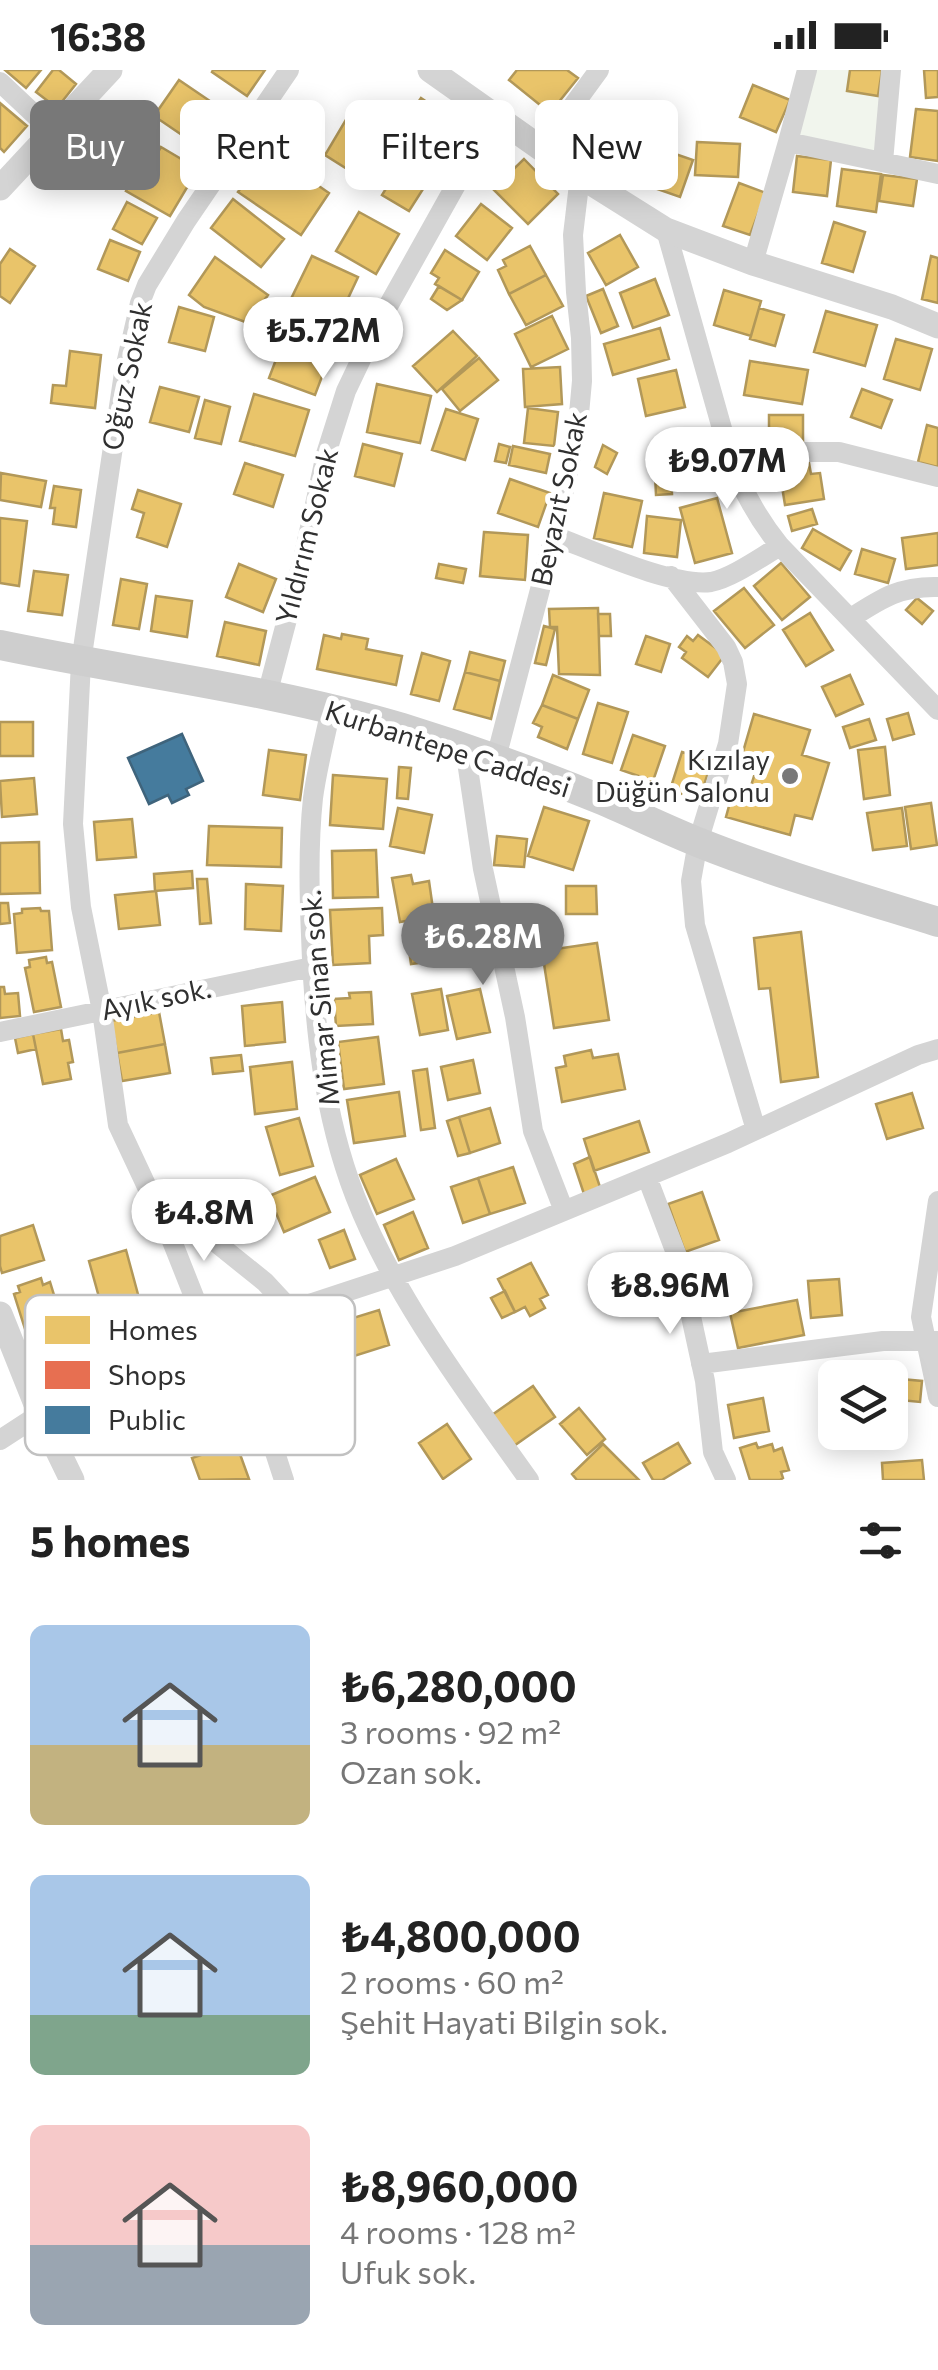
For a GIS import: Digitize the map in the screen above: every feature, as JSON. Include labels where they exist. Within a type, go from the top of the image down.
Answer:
[{"type":"main road","name":"Kurbantepe Caddesi","points":[[0,645],[331,709],[465,748],[770,869],[938,922]]},
{"type":"street","points":[[81,100],[110,70]]},
{"type":"street","name":"Oğuz Sokak","points":[[193,1295],[118,1125],[102,1011],[80,907],[73,824],[81,662],[116,423],[134,320],[146,285],[288,70]]},
{"type":"street","points":[[430,70],[473,100]]},
{"type":"street","points":[[577,100],[599,70]]},
{"type":"street","points":[[753,263],[807,70]]},
{"type":"street","points":[[883,162],[891,70]]},
{"type":"street","points":[[0,82],[30,110]]},
{"type":"street","points":[[788,142],[938,174]]},
{"type":"street","points":[[0,188],[30,155]]},
{"type":"street","name":"Yıldırım Sokak","points":[[267,695],[326,454],[346,390],[452,190]]},
{"type":"street","name":"Beyazıt Sokak","points":[[496,758],[554,536],[578,425],[581,338],[573,235],[578,190]]},
{"type":"street","points":[[602,190],[666,230],[938,326]]},
{"type":"street","points":[[666,230],[742,488],[780,546],[938,710]]},
{"type":"street","points":[[730,457],[792,450],[839,452],[938,478]]},
{"type":"street","points":[[554,536],[631,566],[709,582],[780,546]]},
{"type":"street","points":[[671,576],[726,646],[737,684],[728,744],[698,842],[691,881],[695,925],[756,1130]]},
{"type":"street","points":[[850,618],[900,590],[938,587]]},
{"type":"street","name":"Mimar Sinan sok.","points":[[331,709],[314,797],[309,882],[320,1051],[335,1138],[356,1199],[393,1276],[461,1384],[529,1480]]},
{"type":"street","points":[[465,748],[482,869],[515,1018],[533,1131],[564,1210]]},
{"type":"street","name":"Ayık sok.","points":[[0,1032],[312,967]]},
{"type":"street","points":[[336,1295],[454,1256],[938,1049]]},
{"type":"street","points":[[646,1176],[679,1261],[701,1364],[712,1452],[726,1480]]},
{"type":"street","points":[[146,1186],[277,1295]]},
{"type":"street","points":[[938,1201],[921,1317],[932,1341],[938,1397]]},
{"type":"street","points":[[0,1314],[25,1376]]},
{"type":"street","points":[[701,1364],[883,1342],[932,1341]]},
{"type":"street","points":[[0,1440],[25,1424]]},
{"type":"street","points":[[60,1455],[72,1480]]},
{"type":"street","points":[[276,1455],[284,1480]]},
{"type":"shaded area","points":[[810,70],[883,70],[876,155],[788,137]]},
{"type":"building: Homes","points":[[5,70],[41,70],[26,88]]},
{"type":"building: Homes","points":[[53,70],[59,70],[76,84],[63,100],[46,100],[36,92]]},
{"type":"building: Homes","points":[[213,70],[265,70],[247,96]]},
{"type":"building: Homes","points":[[517,70],[567,70],[578,78],[560,100],[535,101],[509,80]]},
{"type":"building: Homes","points":[[850,70],[882,70],[878,96],[847,91]]},
{"type":"building: Homes","points":[[924,70],[938,70],[938,97],[926,98]]},
{"type":"building: Homes","points":[[179,80],[208,100],[180,100],[180,134],[160,120],[160,107]]},
{"type":"building: Homes","points":[[753,85],[790,100],[776,132],[740,117]]},
{"type":"building: Homes","points":[[0,103],[27,126],[4,152],[0,148]]},
{"type":"building: Homes","points":[[916,109],[938,111],[938,161],[910,157]]},
{"type":"building: Homes","points":[[345,121],[345,168],[325,155]]},
{"type":"building: Homes","points":[[697,142],[740,144],[738,177],[695,175]]},
{"type":"building: Homes","points":[[160,149],[180,158],[180,190],[185,190],[170,216],[126,191],[160,190]]},
{"type":"building: Homes","points":[[678,155],[693,160],[680,197],[660,190],[678,190]]},
{"type":"building: Homes","points":[[797,156],[831,160],[827,196],[793,192]]},
{"type":"building: Homes","points":[[524,159],[535,170],[535,190],[554,190],[558,194],[528,224],[494,190],[515,190],[515,168]]},
{"type":"building: Homes","points":[[842,169],[881,174],[876,212],[837,206]]},
{"type":"building: Homes","points":[[883,175],[917,179],[913,206],[879,201]]},
{"type":"building: Homes","points":[[739,183],[766,193],[750,235],[723,226]]},
{"type":"building: Homes","points":[[325,190],[329,193],[301,235],[238,192]]},
{"type":"building: Homes","points":[[385,190],[422,190],[409,211],[382,195]]},
{"type":"building: Homes","points":[[233,199],[284,239],[261,267],[211,228]]},
{"type":"building: Homes","points":[[127,202],[157,218],[142,244],[113,229]]},
{"type":"building: Homes","points":[[481,204],[512,228],[487,260],[456,236]]},
{"type":"building: Homes","points":[[359,212],[399,234],[376,274],[336,251]]},
{"type":"building: Homes","points":[[834,222],[865,232],[853,272],[822,263]]},
{"type":"building: Homes","points":[[620,235],[638,267],[606,285],[588,253]]},
{"type":"building: Homes","points":[[110,240],[140,252],[128,281],[98,269]]},
{"type":"building: Homes","points":[[530,246],[546,275],[509,294],[498,270],[506,266],[503,260]]},
{"type":"building: Homes","points":[[10,249],[35,266],[10,303],[0,296],[0,264]]},
{"type":"building: Homes","points":[[445,250],[479,272],[462,300],[435,284],[439,278],[431,273]]},
{"type":"building: Homes","points":[[312,256],[358,277],[336,324],[289,303]]},
{"type":"building: Homes","points":[[931,256],[938,258],[938,303],[922,299]]},
{"type":"building: Homes","points":[[215,257],[268,295],[248,323],[204,307],[189,295]]},
{"type":"building: Homes","points":[[546,275],[563,306],[526,325],[509,294]]},
{"type":"building: Homes","points":[[655,279],[669,315],[633,328],[620,293]]},
{"type":"building: Homes","points":[[439,286],[462,300],[447,310],[431,299]]},
{"type":"building: Homes","points":[[603,289],[618,326],[601,333],[586,296]]},
{"type":"building: Homes","points":[[724,290],[761,301],[751,336],[714,325]]},
{"type":"building: Homes","points":[[179,307],[214,317],[205,351],[169,342]]},
{"type":"building: Homes","points":[[759,308],[784,315],[775,346],[750,339]]},
{"type":"building: Homes","points":[[826,311],[877,325],[865,366],[814,352]]},
{"type":"building: Homes","points":[[298,315],[312,321],[308,329],[324,336],[317,351],[288,337]]},
{"type":"building: Homes","points":[[552,316],[568,349],[531,367],[515,334]]},
{"type":"building: Homes","points":[[660,328],[669,359],[613,375],[604,344]]},
{"type":"building: Homes","points":[[453,331],[477,356],[437,392],[413,366]]},
{"type":"building: Homes","points":[[896,339],[932,349],[920,390],[884,379]]},
{"type":"building: Homes","points":[[280,349],[326,366],[315,395],[269,378]]},
{"type":"building: Homes","points":[[70,351],[101,355],[95,408],[51,403],[53,385],[66,386]]},
{"type":"building: Homes","points":[[479,358],[498,380],[460,411],[442,389]]},
{"type":"building: Homes","points":[[750,361],[808,370],[802,404],[744,395]]},
{"type":"building: Homes","points":[[560,367],[562,404],[525,407],[523,369]]},
{"type":"building: Homes","points":[[676,370],[685,407],[646,416],[638,379]]},
{"type":"building: Homes","points":[[377,384],[431,396],[420,443],[367,432]]},
{"type":"building: Homes","points":[[160,387],[199,397],[189,432],[150,422]]},
{"type":"building: Homes","points":[[862,389],[892,400],[881,428],[851,417]]},
{"type":"building: Homes","points":[[254,394],[309,410],[295,456],[240,441]]},
{"type":"building: Homes","points":[[205,400],[230,407],[221,444],[195,438]]},
{"type":"building: Homes","points":[[528,408],[558,412],[554,446],[524,443]]},
{"type":"building: Homes","points":[[446,409],[478,419],[465,460],[432,450]]},
{"type":"building: Homes","points":[[769,415],[803,415],[803,447],[769,447]]},
{"type":"building: Homes","points":[[927,425],[938,428],[938,467],[918,462]]},
{"type":"building: Homes","points":[[363,444],[402,454],[394,486],[355,476]]},
{"type":"building: Homes","points":[[499,444],[510,447],[506,463],[495,461]]},
{"type":"building: Homes","points":[[603,445],[617,453],[607,474],[595,467]]},
{"type":"building: Homes","points":[[513,446],[550,454],[546,473],[509,465]]},
{"type":"building: Homes","points":[[245,463],[283,475],[273,507],[234,494]]},
{"type":"building: Homes","points":[[809,463],[811,474],[820,473],[824,499],[785,505],[779,468]]},
{"type":"building: Homes","points":[[1,473],[46,481],[41,507],[0,500]]},
{"type":"building: Homes","points":[[671,474],[672,494],[656,495],[655,475]]},
{"type":"building: Homes","points":[[510,479],[550,493],[538,527],[498,513]]},
{"type":"building: Homes","points":[[54,486],[81,490],[76,527],[53,524],[55,508],[50,508]]},
{"type":"building: Homes","points":[[138,490],[181,504],[167,547],[137,537],[144,513],[132,509]]},
{"type":"building: Homes","points":[[604,493],[642,501],[632,547],[594,538]]},
{"type":"building: Homes","points":[[717,498],[732,553],[695,563],[680,508]]},
{"type":"building: Homes","points":[[812,509],[817,524],[792,531],[788,516]]},
{"type":"building: Homes","points":[[647,516],[681,520],[677,557],[644,553]]},
{"type":"building: Homes","points":[[0,518],[27,521],[19,586],[0,583]]},
{"type":"building: Homes","points":[[813,529],[851,551],[840,570],[802,548]]},
{"type":"building: Homes","points":[[484,532],[528,535],[525,580],[480,576]]},
{"type":"building: Homes","points":[[938,533],[938,565],[906,569],[902,538]]},
{"type":"building: Homes","points":[[862,549],[895,559],[888,583],[855,574]]},
{"type":"building: Homes","points":[[781,563],[810,597],[782,620],[754,586]]},
{"type":"building: Homes","points":[[239,564],[276,579],[263,612],[226,597]]},
{"type":"building: Homes","points":[[439,564],[466,569],[463,583],[436,578]]},
{"type":"building: Homes","points":[[34,571],[68,575],[62,615],[28,611]]},
{"type":"building: Homes","points":[[121,579],[147,584],[139,629],[113,625]]},
{"type":"building: Homes","points":[[744,588],[774,625],[745,648],[714,611]]},
{"type":"building: Homes","points":[[156,596],[192,601],[187,637],[151,631]]},
{"type":"building: Homes","points":[[917,598],[933,611],[922,624],[906,610]]},
{"type":"building: Homes","points":[[598,608],[600,675],[559,674],[557,627],[550,627],[549,609]]},
{"type":"building: Homes","points":[[810,613],[833,650],[806,666],[783,630]]},
{"type":"building: Homes","points":[[598,614],[610,614],[611,636],[599,636]]},
{"type":"building: Homes","points":[[225,622],[266,631],[259,665],[217,656]]},
{"type":"building: Homes","points":[[544,626],[555,629],[546,665],[535,663]]},
{"type":"building: Homes","points":[[342,634],[368,639],[366,649],[402,656],[396,685],[317,669],[324,635],[341,639]]},
{"type":"building: Homes","points":[[698,635],[725,655],[708,677],[682,658],[686,652],[679,647],[687,636],[693,641]]},
{"type":"building: Homes","points":[[646,636],[670,644],[661,672],[636,664]]},
{"type":"building: Homes","points":[[470,652],[505,661],[500,681],[465,672]]},
{"type":"building: Homes","points":[[422,653],[450,661],[439,701],[411,694]]},
{"type":"building: Homes","points":[[465,672],[500,681],[491,719],[454,709]]},
{"type":"building: Homes","points":[[553,675],[589,690],[578,719],[542,705]]},
{"type":"building: Homes","points":[[850,675],[863,704],[836,716],[822,687]]},
{"type":"building: Homes","points":[[598,703],[628,712],[612,763],[583,754]]},
{"type":"building: Homes","points":[[542,705],[578,719],[567,749],[538,737],[542,727],[533,723]]},
{"type":"building: Homes","points":[[908,713],[914,734],[893,740],[887,719]]},
{"type":"building: Homes","name":"Kızılay Düğün Salonu","points":[[754,714],[810,730],[802,755],[829,763],[812,819],[795,815],[790,835],[726,817],[734,788],[749,792],[760,757],[743,752]]},
{"type":"building: Homes","points":[[869,719],[876,740],[850,748],[843,727]]},
{"type":"building: Homes","points":[[0,722],[33,722],[33,756],[0,756]]},
{"type":"building: Homes","points":[[633,735],[665,746],[653,781],[621,770]]},
{"type":"building: Homes","points":[[885,747],[890,795],[864,799],[858,750]]},
{"type":"building: Homes","points":[[269,750],[306,755],[300,800],[263,795]]},
{"type":"building: Homes","points":[[682,752],[712,761],[699,800],[670,790]]},
{"type":"building: Homes","points":[[399,767],[411,768],[408,799],[397,798]]},
{"type":"building: Homes","points":[[333,775],[387,779],[383,829],[330,825]]},
{"type":"building: Homes","points":[[34,778],[37,814],[2,817],[0,781]]},
{"type":"building: Homes","points":[[931,803],[937,845],[911,849],[905,807]]},
{"type":"building: Homes","points":[[544,807],[589,821],[573,870],[528,856]]},
{"type":"building: Homes","points":[[398,808],[432,815],[424,853],[390,846]]},
{"type":"building: Homes","points":[[902,808],[907,846],[873,850],[867,813]]},
{"type":"building: Homes","points":[[132,819],[136,857],[97,860],[94,822]]},
{"type":"building: Homes","points":[[209,826],[282,828],[281,867],[207,865]]},
{"type":"building: Homes","points":[[497,836],[527,839],[524,867],[494,865]]},
{"type":"building: Homes","points":[[39,842],[40,893],[0,894],[0,843]]},
{"type":"building: Homes","points":[[376,850],[378,897],[333,898],[332,851]]},
{"type":"building: Homes","points":[[192,871],[193,888],[155,891],[154,874]]},
{"type":"building: Homes","points":[[411,875],[413,884],[429,881],[434,916],[400,922],[392,878]]},
{"type":"building: Homes","points":[[197,879],[207,879],[211,923],[200,924]]},
{"type":"building: Homes","points":[[246,884],[283,886],[281,931],[245,929]]},
{"type":"building: Homes","points":[[566,886],[596,886],[597,914],[566,914]]},
{"type":"building: Homes","points":[[156,891],[160,925],[119,929],[115,895]]},
{"type":"building: Homes","points":[[0,903],[8,903],[10,923],[0,924]]},
{"type":"building: Homes","points":[[382,908],[383,935],[369,936],[370,963],[333,965],[330,910]]},
{"type":"building: Homes","points":[[22,909],[49,911],[52,950],[17,953],[14,914],[22,913]]},
{"type":"building: Homes","points":[[436,931],[441,960],[411,964],[407,936]]},
{"type":"building: Homes","points":[[801,932],[818,1077],[781,1082],[770,988],[759,989],[754,938]]},
{"type":"building: Homes","points":[[597,943],[609,1020],[554,1028],[542,951]]},
{"type":"building: Homes","points":[[46,957],[47,963],[52,962],[61,1007],[34,1012],[25,968],[30,967],[29,960]]},
{"type":"building: Homes","points":[[0,987],[4,987],[5,994],[18,993],[20,1016],[0,1018]]},
{"type":"building: Homes","points":[[441,989],[448,1030],[420,1035],[412,994]]},
{"type":"building: Homes","points":[[480,989],[490,1032],[457,1039],[447,996]]},
{"type":"building: Homes","points":[[371,992],[373,1024],[336,1026],[334,999],[350,998],[349,993]]},
{"type":"building: Homes","points":[[282,1002],[285,1042],[245,1046],[242,1006]]},
{"type":"building: Homes","points":[[159,1012],[165,1044],[117,1053],[111,1021]]},
{"type":"building: Homes","points":[[61,1029],[63,1041],[69,1040],[71,1079],[43,1084],[33,1034]]},
{"type":"building: Homes","points":[[33,1034],[36,1049],[18,1053],[15,1038]]},
{"type":"building: Homes","points":[[378,1037],[384,1084],[344,1089],[338,1042]]},
{"type":"building: Homes","points":[[165,1044],[170,1073],[122,1081],[117,1053]]},
{"type":"building: Homes","points":[[591,1050],[593,1058],[618,1054],[625,1089],[562,1102],[556,1068],[566,1066],[564,1056]]},
{"type":"building: Homes","points":[[241,1055],[243,1071],[213,1074],[211,1058]]},
{"type":"building: Homes","points":[[473,1060],[480,1093],[448,1100],[441,1067]]},
{"type":"building: Homes","points":[[292,1062],[297,1109],[255,1114],[250,1067]]},
{"type":"building: Homes","points":[[427,1069],[435,1128],[421,1130],[413,1071]]},
{"type":"building: Homes","points":[[399,1092],[405,1136],[354,1143],[347,1100]]},
{"type":"building: Homes","points":[[912,1093],[923,1128],[887,1139],[876,1104]]},
{"type":"building: Homes","points":[[490,1108],[500,1143],[470,1153],[459,1117]]},
{"type":"building: Homes","points":[[459,1117],[470,1153],[458,1156],[447,1121]]},
{"type":"building: Homes","points":[[299,1118],[313,1166],[280,1175],[266,1127]]},
{"type":"building: Homes","points":[[639,1121],[649,1152],[594,1171],[584,1139]]},
{"type":"building: Homes","points":[[590,1157],[600,1187],[584,1194],[574,1164]]},
{"type":"building: Homes","points":[[396,1159],[414,1199],[377,1214],[360,1175]]},
{"type":"building: Homes","points":[[513,1167],[525,1203],[490,1214],[478,1178]]},
{"type":"building: Homes","points":[[315,1177],[330,1212],[284,1232],[269,1196]]},
{"type":"building: Homes","points":[[478,1178],[490,1214],[463,1223],[451,1187]]},
{"type":"building: Homes","points":[[702,1192],[719,1240],[685,1252],[668,1204]]},
{"type":"building: Homes","points":[[242,1195],[263,1223],[236,1242],[216,1214]]},
{"type":"building: Homes","points":[[413,1212],[428,1248],[399,1260],[384,1225]]},
{"type":"building: Homes","points":[[33,1225],[44,1260],[2,1273],[0,1236]]},
{"type":"building: Homes","points":[[344,1230],[355,1259],[330,1268],[319,1240]]},
{"type":"building: Homes","points":[[126,1250],[138,1295],[98,1295],[89,1261]]},
{"type":"building: Homes","points":[[531,1263],[548,1295],[540,1299],[545,1308],[530,1316],[525,1307],[515,1312],[498,1279]]},
{"type":"building: Homes","points":[[41,1278],[43,1285],[50,1282],[54,1295],[25,1295],[25,1329],[14,1294],[20,1292],[18,1286]]},
{"type":"building: Homes","points":[[839,1279],[842,1315],[811,1318],[808,1281]]},
{"type":"building: Homes","points":[[505,1291],[515,1312],[502,1318],[491,1298]]},
{"type":"building: Homes","points":[[797,1300],[804,1335],[738,1348],[730,1313]]},
{"type":"building: Homes","points":[[379,1310],[389,1345],[355,1356],[355,1317]]},
{"type":"building: Homes","points":[[908,1380],[922,1381],[920,1402],[908,1401]]},
{"type":"building: Homes","points":[[533,1386],[555,1417],[511,1448],[489,1417]]},
{"type":"building: Homes","points":[[763,1398],[769,1431],[734,1438],[728,1405]]},
{"type":"building: Homes","points":[[579,1408],[605,1439],[587,1455],[560,1424]]},
{"type":"building: Homes","points":[[447,1424],[471,1459],[443,1479],[419,1443]]},
{"type":"building: Homes","points":[[678,1443],[690,1463],[662,1480],[653,1480],[643,1463]]},
{"type":"building: Homes","points":[[756,1443],[758,1448],[772,1444],[774,1451],[782,1448],[789,1470],[781,1472],[783,1478],[750,1480],[740,1448]]},
{"type":"building: Homes","points":[[603,1444],[639,1480],[577,1480],[572,1474]]},
{"type":"building: Homes","points":[[240,1455],[249,1479],[200,1480],[192,1458]]},
{"type":"building: Homes","points":[[922,1460],[924,1480],[883,1480],[882,1463]]},
{"type":"building: Public","points":[[182,734],[203,781],[186,789],[189,795],[172,803],[168,795],[149,804],[128,758]]},
{"type":"place","name":"Kızılay Düğün Salonu","points":[[790,776]]}]
